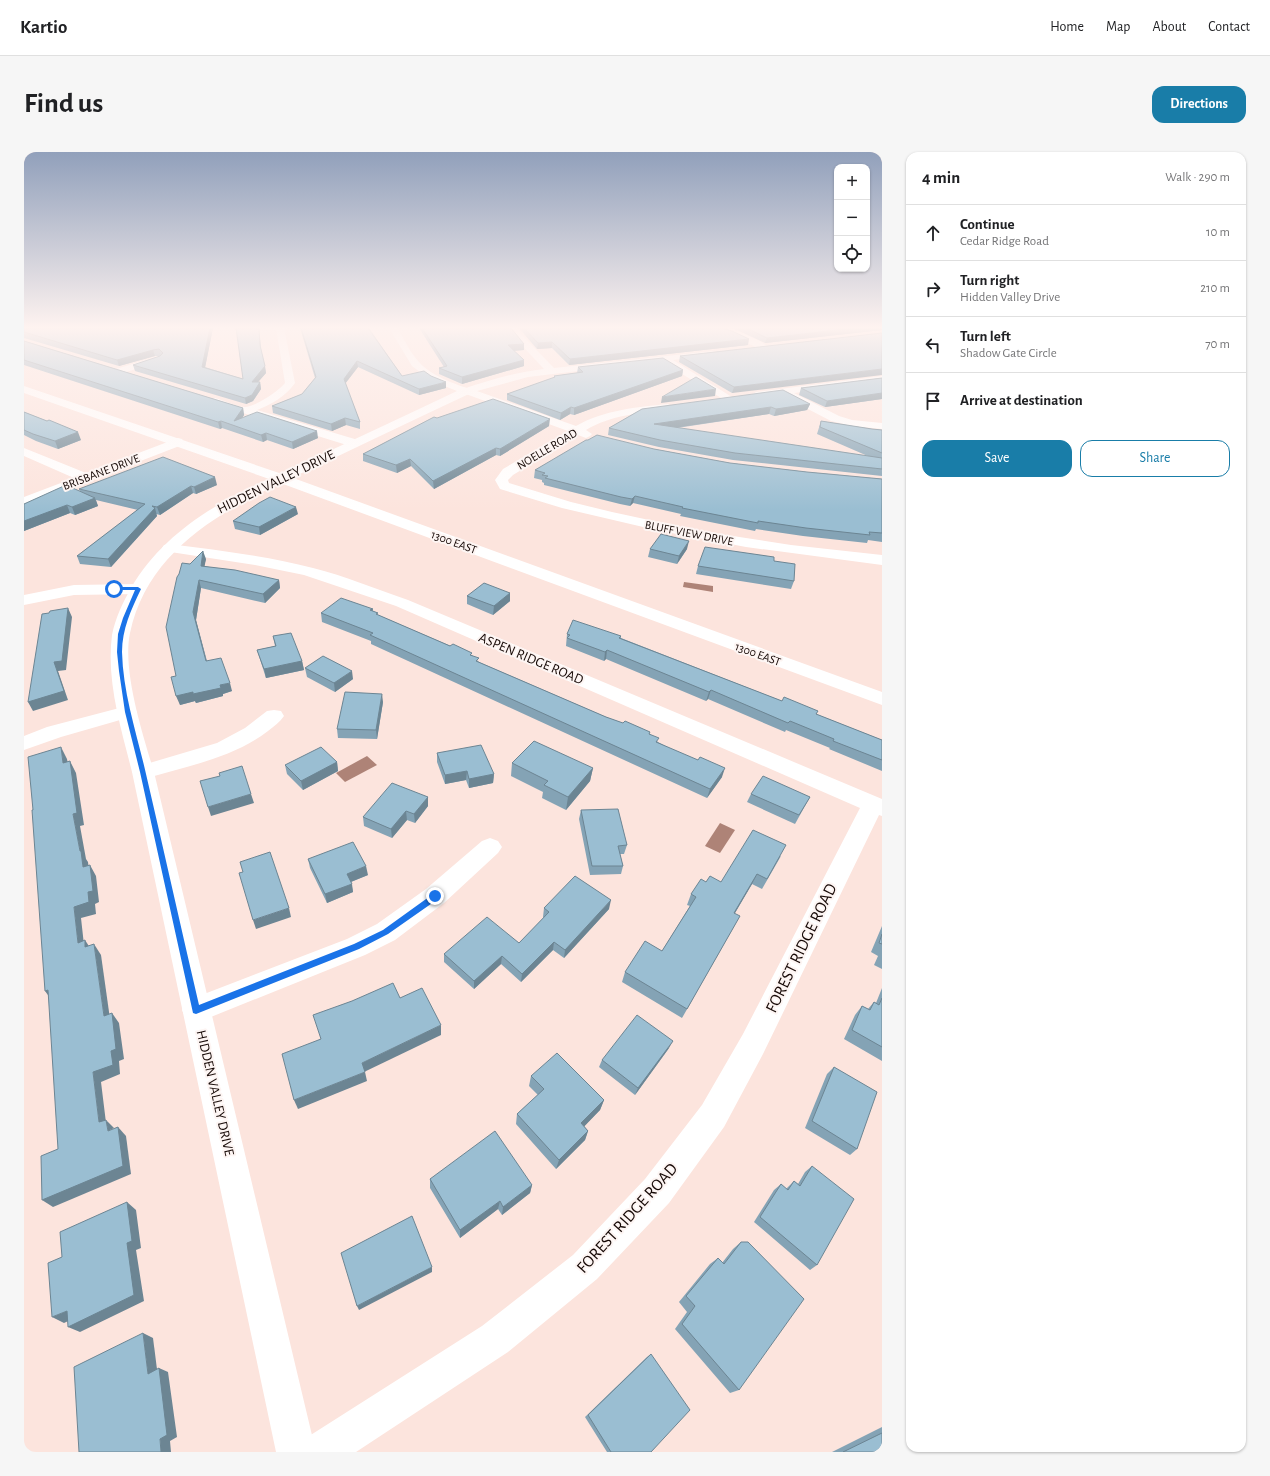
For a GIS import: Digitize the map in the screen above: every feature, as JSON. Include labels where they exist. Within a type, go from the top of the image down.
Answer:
[{"type":"street","points":[[247,410],[272,399],[285,389]]},
{"type":"street","points":[[461,389],[596,437]]},
{"type":"street","name":"HIDDEN VALLEY DRIVE","points":[[296,1452],[143,772],[127,712],[121,671],[121,634],[125,618],[138,589],[147,574],[169,548],[208,516],[236,499],[354,443],[474,389]]},
{"type":"street","points":[[721,389],[738,398]]},
{"type":"street","points":[[715,401],[808,389]]},
{"type":"street","name":"1300 EAST","points":[[24,390],[280,478],[882,699]]},
{"type":"street","points":[[783,392],[835,419],[852,423],[882,426]]},
{"type":"street","points":[[202,397],[354,443]]},
{"type":"street","name":"NOELLE ROAD","points":[[501,482],[508,472],[600,418],[614,414],[678,405]]},
{"type":"street","name":"BRISBANE DRIVE","points":[[24,502],[178,442]]},
{"type":"street","points":[[24,452],[86,478]]},
{"type":"street","name":"BLUFF VIEW DRIVE","points":[[501,482],[512,489],[659,528],[768,547],[882,560]]},
{"type":"street","name":"ASPEN RIDGE ROAD","points":[[169,548],[257,560],[308,572],[355,586],[402,604],[877,806]]},
{"type":"street","points":[[24,600],[74,590],[138,589]]},
{"type":"street","points":[[24,743],[54,732],[127,712]]},
{"type":"street","points":[[143,772],[224,748],[252,733],[274,716]]},
{"type":"street","name":"FOREST RIDGE ROAD","points":[[320,1452],[495,1339],[585,1267],[657,1191],[713,1116],[753,1044],[877,806]]},
{"type":"street","points":[[196,1010],[356,947],[386,932],[435,896],[490,847]]},
{"type":"shaded area","points":[[684,582],[713,586],[713,592],[683,587]]},
{"type":"shaded area","points":[[367,756],[377,765],[345,782],[336,773]]},
{"type":"shaded area","points":[[720,823],[735,830],[720,853],[705,846]]},
{"type":"building","points":[[114,389],[180,389],[243,408],[234,421],[257,412],[317,431],[292,442],[266,433],[261,435],[221,421],[218,422]]},
{"type":"building","points":[[213,389],[256,389],[252,395],[245,398]]},
{"type":"building","points":[[306,389],[348,389],[360,422],[345,418],[331,424],[272,406],[302,394]]},
{"type":"building","points":[[522,389],[629,389],[574,408],[571,407],[561,413],[507,394]]},
{"type":"building","points":[[676,389],[716,389],[662,397]]},
{"type":"building","points":[[802,389],[882,389],[882,393],[827,401]]},
{"type":"building","points":[[783,390],[810,404],[776,409],[771,407],[654,424],[882,458],[882,469],[735,453],[660,440],[609,428],[642,409]]},
{"type":"building","points":[[493,399],[550,419],[500,449],[496,448],[433,481],[410,459],[396,465],[363,454],[434,417],[437,418]]},
{"type":"building","points":[[24,412],[78,432],[55,441],[33,434],[24,430]]},
{"type":"building","points":[[821,421],[882,430],[882,453],[820,427]]},
{"type":"building","points":[[597,435],[654,449],[730,463],[882,479],[882,533],[869,532],[870,535],[758,521],[758,523],[682,508],[683,507],[635,496],[632,499],[621,497],[545,478],[548,476],[542,475],[545,473],[535,470]]},
{"type":"building","points":[[163,457],[215,477],[194,487],[191,486],[157,507],[152,506],[155,508],[108,559],[77,556],[145,504],[79,489]]},
{"type":"building","points":[[66,485],[95,498],[72,507],[67,505],[24,521],[24,504]]},
{"type":"building","points":[[270,497],[296,507],[259,527],[233,521],[259,503]]},
{"type":"building","points":[[661,534],[689,541],[679,556],[650,549]]},
{"type":"building","points":[[705,547],[774,557],[774,561],[795,564],[794,581],[698,566]]},
{"type":"building","points":[[203,551],[201,566],[235,570],[279,580],[263,594],[199,580],[193,612],[206,661],[221,658],[230,683],[220,685],[221,688],[176,696],[171,677],[176,676],[166,627],[177,577],[182,563],[190,564]]},
{"type":"building","points":[[484,583],[510,593],[494,606],[467,596]]},
{"type":"building","points":[[341,598],[373,609],[370,610],[378,613],[376,614],[450,646],[453,644],[472,653],[470,655],[479,658],[476,661],[606,717],[623,723],[625,721],[650,732],[649,734],[659,738],[656,742],[698,760],[700,757],[725,768],[710,789],[370,635],[373,633],[321,613]]},
{"type":"building","points":[[68,608],[62,661],[54,662],[64,691],[28,702],[42,614]]},
{"type":"building","points":[[573,620],[621,636],[619,638],[782,701],[784,697],[818,711],[816,714],[882,740],[882,760],[833,741],[834,739],[790,721],[788,723],[711,690],[709,692],[607,650],[605,652],[567,638],[570,635],[567,634]]},
{"type":"building","points":[[291,633],[302,661],[264,669],[257,650],[276,646],[273,636]]},
{"type":"building","points":[[323,656],[352,671],[334,683],[305,668]]},
{"type":"building","points":[[345,692],[382,694],[376,730],[337,729]]},
{"type":"building","points":[[534,741],[593,768],[568,797],[544,785],[548,781],[512,763]]},
{"type":"building","points":[[481,745],[494,774],[469,779],[467,771],[445,775],[437,753]]},
{"type":"building","points":[[61,747],[63,763],[70,761],[77,813],[73,814],[83,867],[90,865],[93,891],[88,892],[89,902],[74,907],[78,943],[85,940],[85,947],[94,944],[104,1016],[112,1013],[116,1049],[111,1051],[113,1065],[93,1072],[99,1122],[106,1120],[108,1131],[118,1127],[123,1166],[42,1200],[41,1156],[58,1149],[48,990],[45,991],[28,757]]},
{"type":"building","points":[[321,747],[337,762],[301,781],[285,765]]},
{"type":"building","points":[[242,766],[251,794],[208,807],[200,781],[220,776],[219,773]]},
{"type":"building","points":[[763,776],[810,797],[799,815],[751,794]]},
{"type":"building","points":[[392,783],[428,797],[414,814],[406,811],[391,829],[363,817]]},
{"type":"building","points":[[618,809],[627,845],[618,846],[623,866],[592,866],[581,810]]},
{"type":"building","points":[[753,830],[786,845],[767,879],[757,874],[734,913],[740,916],[687,1009],[625,972],[645,941],[662,951],[696,897],[691,894],[701,879],[706,882],[710,876],[721,882]]},
{"type":"building","points":[[353,842],[366,866],[347,874],[352,884],[325,894],[308,859]]},
{"type":"building","points":[[270,852],[289,908],[253,920],[239,873],[243,872],[240,862]]},
{"type":"building","points":[[575,876],[611,900],[565,950],[554,942],[522,974],[502,956],[474,981],[444,954],[487,917],[519,943],[549,912],[544,908]]},
{"type":"building","points":[[882,934],[882,944],[879,943]]},
{"type":"building","points":[[393,983],[400,998],[422,988],[441,1025],[362,1063],[365,1072],[294,1100],[282,1054],[321,1039],[313,1015],[352,1001]]},
{"type":"building","points":[[882,998],[882,1047],[852,1030],[862,1006],[870,1010],[874,1002],[879,1005]]},
{"type":"building","points":[[637,1015],[673,1041],[638,1088],[602,1060]]},
{"type":"building","points":[[557,1053],[604,1100],[581,1123],[588,1131],[559,1160],[517,1114],[544,1089],[531,1076]]},
{"type":"building","points":[[834,1067],[877,1092],[857,1149],[812,1121]]},
{"type":"building","points":[[495,1131],[532,1185],[503,1207],[500,1201],[460,1230],[430,1179]]},
{"type":"building","points":[[812,1166],[854,1199],[817,1265],[760,1217],[781,1184],[788,1190],[794,1181],[800,1186]]},
{"type":"building","points":[[127,1202],[132,1241],[127,1243],[134,1295],[68,1327],[67,1311],[52,1317],[48,1263],[62,1257],[60,1232]]},
{"type":"building","points":[[412,1216],[432,1267],[357,1306],[341,1253]]},
{"type":"building","points":[[741,1242],[748,1242],[804,1299],[739,1390],[682,1324],[695,1306],[686,1296],[718,1258],[724,1264]]},
{"type":"building","points":[[143,1333],[148,1374],[159,1368],[167,1435],[160,1439],[161,1452],[79,1452],[74,1367]]},
{"type":"building","points":[[651,1354],[690,1410],[651,1452],[611,1452],[588,1415]]},
{"type":"building","points":[[882,1433],[882,1452],[843,1452]]},
{"type":"route","points":[[114,589],[138,589],[131,602],[121,634],[121,671],[127,712],[143,772],[196,1010],[356,947],[386,932],[410,916],[435,896]]}]
